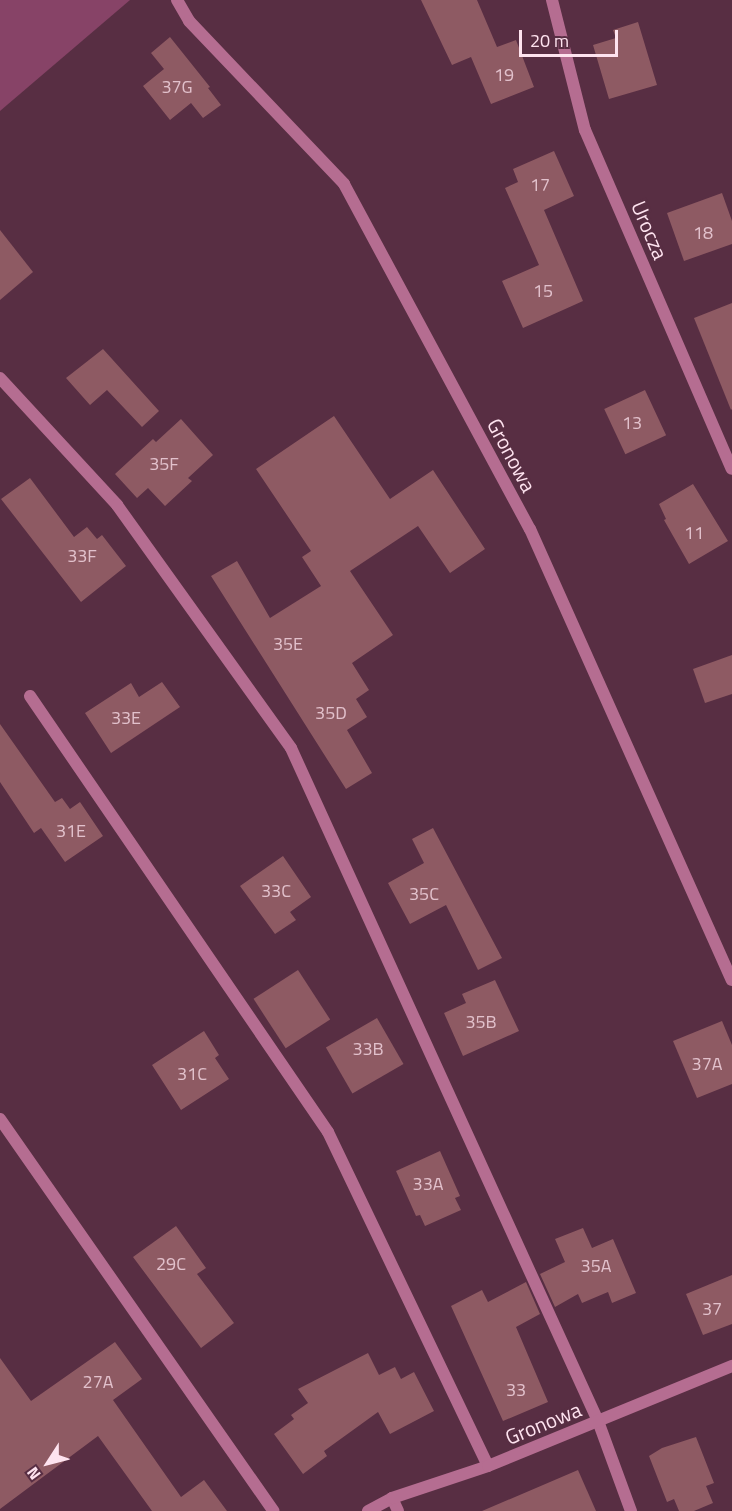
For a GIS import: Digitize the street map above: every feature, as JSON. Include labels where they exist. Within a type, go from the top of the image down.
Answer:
[{"type":"street","name":"Gronowa","points":[[177,0],[189,21],[344,184],[530,529],[732,980]]},
{"type":"street","name":"Urocza","points":[[552,0],[585,130],[732,469]]},
{"type":"street","points":[[0,378],[117,505],[291,748],[598,1421],[631,1511]]},
{"type":"street","points":[[30,696],[328,1132],[488,1466]]},
{"type":"street","points":[[0,1119],[273,1511]]},
{"type":"street","name":"Gronowa","points":[[368,1511],[392,1498],[488,1466],[732,1366]]},
{"type":"street","points":[[392,1498],[398,1511]]},
{"type":"shaded area","points":[[0,0],[130,0],[0,111]]},
{"type":"building","points":[[421,0],[477,0],[497,47],[516,40],[534,87],[491,104],[471,57],[452,65]]},
{"type":"building","points":[[638,22],[657,85],[609,99],[593,45],[616,38],[613,30]]},
{"type":"building","points":[[170,37],[210,87],[208,88],[221,105],[203,118],[191,103],[170,120],[143,86],[164,69],[151,53]]},
{"type":"building","points":[[554,151],[574,196],[544,210],[583,301],[523,328],[502,281],[539,265],[505,188],[518,182],[513,169]]},
{"type":"building","points":[[722,193],[732,221],[732,244],[684,261],[667,213]]},
{"type":"building","points":[[0,230],[33,272],[0,300]]},
{"type":"building","points":[[732,303],[732,409],[731,410],[694,318]]},
{"type":"building","points":[[103,349],[159,411],[142,427],[107,390],[90,405],[66,378]]},
{"type":"building","points":[[645,390],[666,435],[625,454],[604,409]]},
{"type":"building","points":[[334,416],[390,499],[433,470],[485,549],[450,573],[418,526],[350,571],[393,635],[352,663],[369,690],[356,699],[367,717],[347,730],[372,773],[346,789],[211,576],[237,561],[270,618],[321,586],[302,557],[311,551],[256,469]]},
{"type":"building","points":[[181,419],[213,455],[188,478],[192,481],[165,506],[148,488],[137,498],[115,474],[153,439],[156,442]]},
{"type":"building","points":[[30,478],[74,537],[87,527],[97,539],[102,535],[126,566],[81,602],[1,499]]},
{"type":"building","points":[[693,484],[728,541],[689,564],[664,520],[666,519],[659,504]]},
{"type":"building","points":[[732,655],[732,694],[705,703],[693,669]]},
{"type":"building","points":[[162,682],[180,707],[111,753],[85,713],[131,683],[139,697]]},
{"type":"building","points":[[0,724],[55,802],[62,798],[70,809],[80,802],[103,836],[65,862],[41,828],[34,833],[0,782]]},
{"type":"building","points":[[433,828],[502,958],[478,970],[446,905],[410,924],[388,883],[424,863],[412,839]]},
{"type":"building","points":[[283,856],[311,897],[290,912],[296,920],[275,934],[240,886]]},
{"type":"building","points":[[298,970],[330,1019],[286,1048],[254,999]]},
{"type":"building","points":[[495,980],[519,1031],[463,1056],[444,1013],[466,1003],[462,994]]},
{"type":"building","points":[[377,1018],[404,1064],[352,1093],[326,1048]]},
{"type":"building","points":[[722,1021],[732,1045],[732,1084],[697,1098],[673,1041]]},
{"type":"building","points":[[204,1031],[219,1055],[215,1058],[229,1079],[181,1110],[152,1065]]},
{"type":"building","points":[[440,1151],[460,1196],[455,1198],[461,1210],[425,1226],[420,1215],[416,1216],[396,1171]]},
{"type":"building","points":[[176,1226],[206,1268],[197,1274],[234,1323],[201,1348],[133,1257]]},
{"type":"building","points":[[583,1228],[592,1248],[613,1239],[636,1293],[612,1303],[608,1292],[582,1303],[578,1294],[555,1307],[540,1274],[565,1262],[555,1239]]},
{"type":"building","points":[[732,1275],[732,1324],[703,1335],[686,1294]]},
{"type":"building","points":[[526,1282],[540,1314],[516,1327],[548,1402],[503,1421],[451,1306],[482,1290],[488,1302]]},
{"type":"building","points":[[115,1342],[142,1379],[113,1400],[181,1497],[204,1480],[227,1511],[152,1511],[98,1436],[0,1509],[0,1358],[31,1401]]},
{"type":"building","points":[[368,1353],[379,1375],[395,1367],[401,1379],[414,1372],[434,1411],[390,1434],[378,1412],[324,1451],[327,1456],[303,1474],[274,1434],[294,1419],[291,1415],[308,1403],[298,1389]]},
{"type":"building","points":[[696,1437],[714,1483],[706,1486],[713,1503],[694,1511],[679,1511],[674,1499],[667,1502],[649,1456],[662,1448]]},
{"type":"building","points":[[578,1470],[596,1511],[482,1511]]}]
